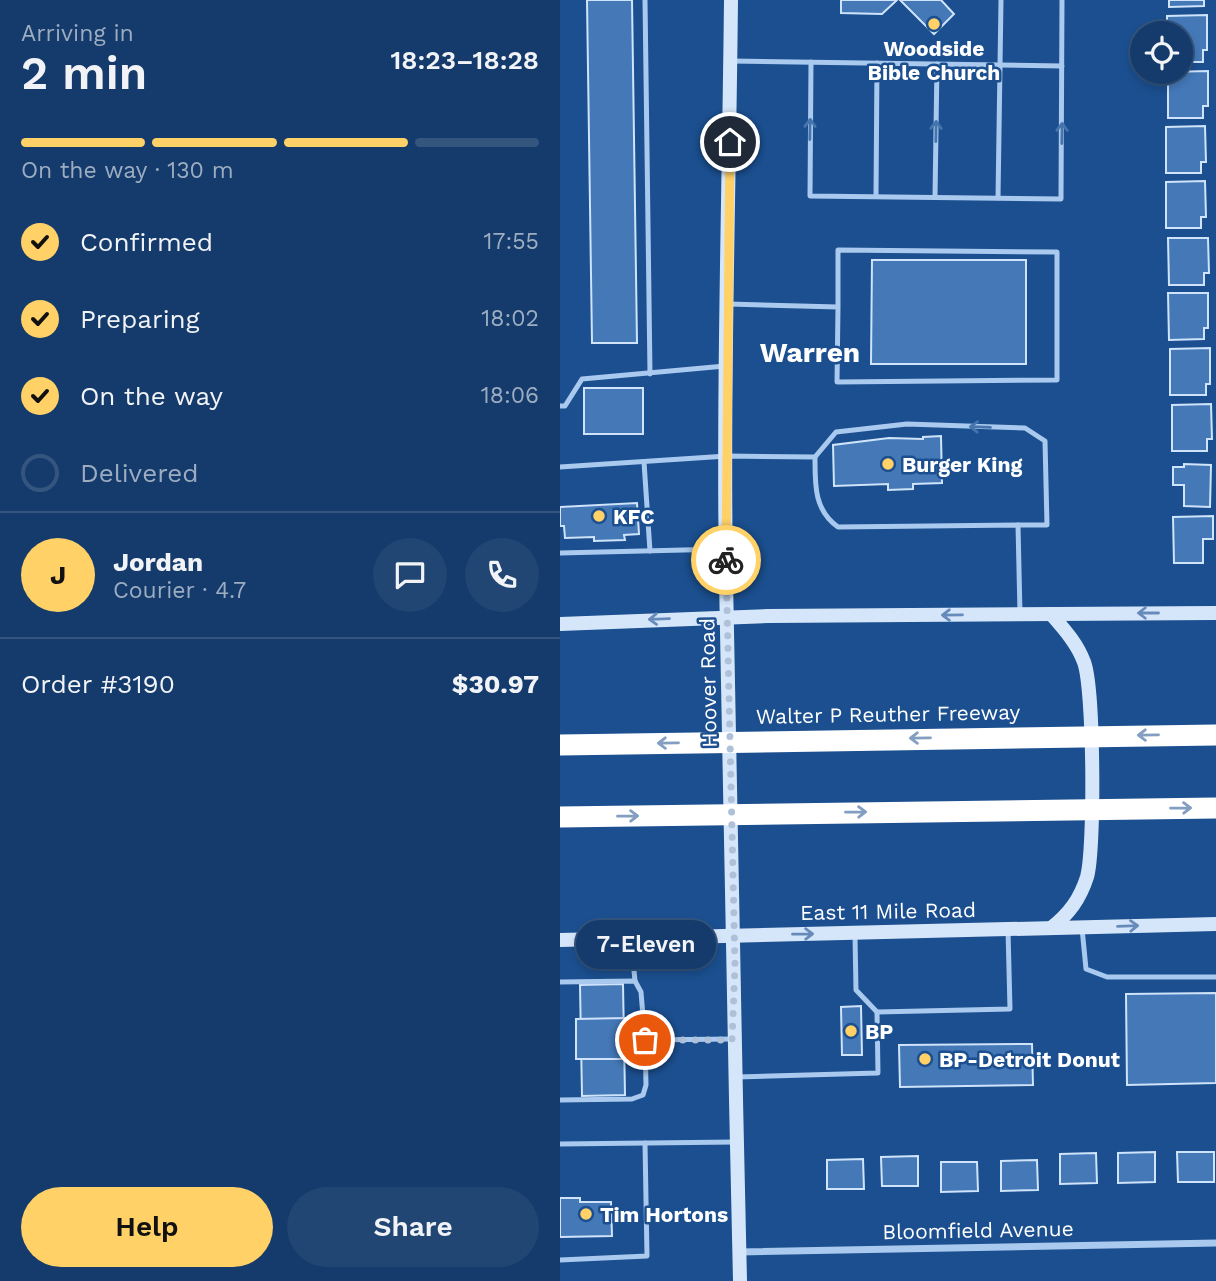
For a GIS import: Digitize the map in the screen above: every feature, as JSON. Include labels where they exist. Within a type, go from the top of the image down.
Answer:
[{"type":"highway","name":"Walter P Reuther Freeway","points":[[560,745],[1216,735]]},
{"type":"highway","points":[[560,817],[1216,808]]},
{"type":"main road","name":"Hoover Road","points":[[731,0],[726,549],[735,936],[732,1040],[740,1281]]},
{"type":"main road","points":[[560,624],[727,618],[1216,613]]},
{"type":"main road","points":[[1051,614],[1071,636],[1085,664],[1089,680],[1091,857],[1087,876],[1069,914],[1051,928]]},
{"type":"main road","name":"East 11 Mile Road","points":[[560,940],[1216,924]]},
{"type":"street","name":"Bloomfield Avenue","points":[[740,1252],[1216,1243]]},
{"type":"lane","points":[[645,0],[650,374]]},
{"type":"lane","points":[[998,198],[1001,0]]},
{"type":"lane","points":[[811,62],[810,196],[1061,199],[1062,0]]},
{"type":"lane","points":[[730,61],[1062,66]]},
{"type":"lane","points":[[876,196],[877,63]]},
{"type":"lane","points":[[935,197],[937,64]]},
{"type":"lane","points":[[838,250],[1057,252],[1057,380],[837,382],[838,307],[838,250]]},
{"type":"lane","points":[[728,304],[838,307]]},
{"type":"lane","points":[[560,406],[565,406],[582,379],[728,366]]},
{"type":"lane","points":[[907,424],[1025,428],[1045,441],[1047,525],[1018,525],[838,527],[827,519],[818,504],[815,457],[835,432],[907,424]]},
{"type":"lane","points":[[560,467],[727,456],[815,457]]},
{"type":"lane","points":[[644,462],[650,551]]},
{"type":"lane","points":[[1018,525],[1020,614]]},
{"type":"lane","points":[[560,553],[726,549]]},
{"type":"lane","points":[[1082,928],[1086,969],[1107,977],[1216,977]]},
{"type":"lane","points":[[877,1012],[1010,1009],[1008,930]]},
{"type":"lane","points":[[734,1077],[878,1073],[877,1012],[856,990],[855,933]]},
{"type":"lane","points":[[560,1100],[632,1099],[643,1095],[646,1085],[645,1040],[641,992],[635,981],[631,938]]},
{"type":"lane","points":[[560,982],[635,981]]},
{"type":"lane","points":[[645,1040],[732,1040]]},
{"type":"lane","points":[[560,1144],[736,1142]]},
{"type":"lane","points":[[560,1260],[647,1256],[645,1143]]},
{"type":"building","points":[[587,0],[632,0],[637,343],[592,343]]},
{"type":"building","name":"Woodside Bible Church","points":[[841,0],[897,0],[882,14],[841,13]]},
{"type":"building","name":"Woodside Bible Church","points":[[900,0],[941,0],[954,14],[934,34]]},
{"type":"building","points":[[1169,0],[1204,0],[1204,6],[1169,7]]},
{"type":"building","points":[[1207,15],[1207,50],[1203,50],[1203,62],[1193,62],[1193,21],[1167,21],[1167,16]]},
{"type":"building","points":[[1193,71],[1208,71],[1208,106],[1203,106],[1203,118],[1168,118],[1168,84],[1193,84]]},
{"type":"building","points":[[1205,126],[1206,162],[1201,162],[1201,173],[1166,173],[1166,127]]},
{"type":"building","points":[[1205,181],[1206,217],[1201,217],[1201,228],[1166,228],[1166,182]]},
{"type":"building","points":[[1168,238],[1208,238],[1209,273],[1204,273],[1204,285],[1169,285]]},
{"type":"building","points":[[872,260],[1026,260],[1026,364],[871,364]]},
{"type":"building","points":[[1168,293],[1208,293],[1208,328],[1204,328],[1204,339],[1169,340]]},
{"type":"building","points":[[1210,348],[1210,384],[1206,384],[1206,395],[1170,395],[1170,349]]},
{"type":"building","points":[[584,388],[643,388],[643,434],[584,434]]},
{"type":"building","points":[[1211,404],[1212,439],[1207,439],[1207,451],[1172,451],[1172,405]]},
{"type":"building","name":"Burger King","points":[[941,436],[942,483],[913,484],[913,489],[888,490],[888,484],[834,486],[833,445],[889,438],[923,439]]},
{"type":"building","points":[[1184,464],[1211,465],[1210,507],[1184,506],[1184,485],[1173,485],[1173,467],[1184,467]]},
{"type":"building","name":"KFC","points":[[637,503],[639,534],[624,535],[625,540],[565,538],[564,526],[560,526],[560,507]]},
{"type":"building","points":[[1213,516],[1213,539],[1203,539],[1203,563],[1174,563],[1173,517]]},
{"type":"building","points":[[623,984],[625,1095],[582,1096],[580,985]]},
{"type":"building","points":[[1216,993],[1216,1083],[1127,1085],[1126,994]]},
{"type":"building","points":[[861,1006],[862,1055],[842,1055],[841,1007]]},
{"type":"building","points":[[626,1018],[627,1059],[576,1059],[576,1019]]},
{"type":"building","points":[[1032,1044],[1033,1085],[900,1087],[899,1045]]},
{"type":"building","points":[[1155,1152],[1155,1182],[1118,1183],[1118,1153]]},
{"type":"building","points":[[1177,1152],[1214,1152],[1214,1182],[1178,1182]]},
{"type":"building","points":[[1096,1153],[1097,1183],[1060,1184],[1060,1154]]},
{"type":"building","points":[[918,1156],[918,1186],[882,1186],[881,1157]]},
{"type":"building","points":[[863,1159],[864,1189],[827,1189],[827,1160]]},
{"type":"building","points":[[1037,1160],[1038,1190],[1001,1191],[1001,1161]]},
{"type":"building","points":[[941,1162],[977,1162],[978,1191],[941,1192]]},
{"type":"building","name":"Tim Hortons","points":[[560,1198],[580,1198],[580,1202],[611,1202],[612,1236],[560,1237]]},
{"type":"way so far","points":[[645,1040],[732,1040],[735,966],[726,560]]},
{"type":"place","name":"Woodside Bible Church","points":[[934,24]]},
{"type":"place","name":"Burger King","points":[[888,464]]},
{"type":"place","name":"KFC","points":[[599,516]]},
{"type":"place","name":"BP","points":[[851,1031]]},
{"type":"place","name":"7-Eleven","points":[[645,1040]]},
{"type":"place","name":"BP-Detroit Donut","points":[[925,1059]]},
{"type":"place","name":"Tim Hortons","points":[[586,1214]]},
{"type":"district","name":"Warren","points":[[810,352]]},
{"type":"route","points":[[726,560],[730,142]]}]
